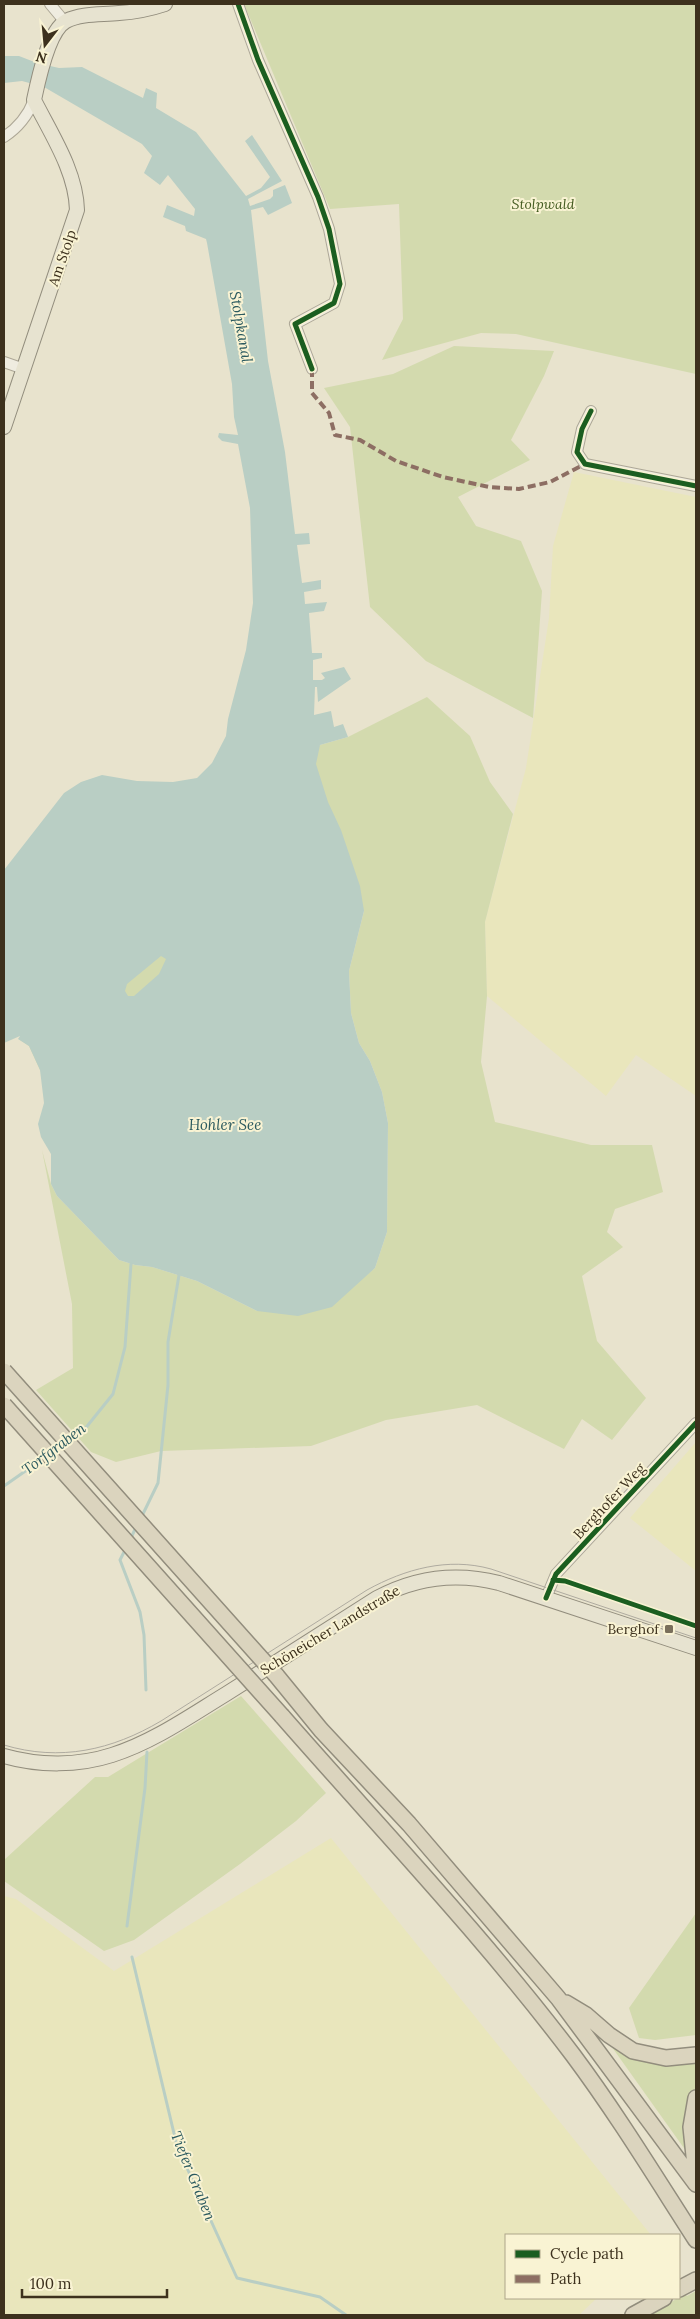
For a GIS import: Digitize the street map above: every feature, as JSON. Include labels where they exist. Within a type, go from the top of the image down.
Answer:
[{"type":"highway","points":[[4,1371],[276,1675],[321,1730],[408,1824],[558,1998],[696,2184]]},
{"type":"highway","points":[[4,1405],[498,1961],[572,2054],[630,2137],[696,2240]]},
{"type":"highway","points":[[558,1998],[586,2014],[609,2035],[633,2051],[666,2058],[696,2056]]},
{"type":"highway","points":[[696,2098],[691,2127],[696,2175]]},
{"type":"highway","points":[[633,2315],[662,2299]]},
{"type":"main road","points":[[35,96],[46,52],[59,27],[65,22],[86,15],[132,12],[165,4]]},
{"type":"main road","name":"Am Stolp","points":[[4,427],[78,210],[77,195],[68,167],[35,96]]},
{"type":"main road","name":"Schöneicher Landstraße","points":[[4,1756],[36,1762],[63,1763],[84,1761],[118,1753],[178,1724],[377,1598],[405,1584],[435,1578],[471,1577],[546,1598],[696,1648]]},
{"type":"street","points":[[50,4],[65,22]]},
{"type":"street","points":[[238,4],[258,60],[318,197],[330,229],[340,284],[334,303],[295,324],[312,369]]},
{"type":"street","points":[[4,137],[12,132],[29,112],[35,96]]},
{"type":"street","points":[[4,362],[24,369]]},
{"type":"street","points":[[591,412],[582,429],[577,452],[585,464],[696,486]]},
{"type":"street","name":"Berghofer Weg","points":[[546,1598],[556,1574],[696,1423]]},
{"type":"shaded area","points":[[574,472],[696,497],[696,1096],[636,1055],[606,1096],[487,996],[485,922],[526,768],[549,618],[553,546]]},
{"type":"shaded area","points":[[696,1442],[696,1571],[630,1518]]},
{"type":"shaded area","points":[[331,1838],[650,2234],[505,2234],[505,2299],[596,2299],[579,2315],[4,2315],[4,1896],[16,1899],[114,1971]]},
{"type":"green space","name":"Stolpwald","points":[[244,4],[696,4],[696,374],[516,334],[481,333],[382,360],[403,319],[399,204],[330,209]]},
{"type":"green space","points":[[454,346],[554,351],[544,376],[511,440],[530,460],[458,497],[476,526],[521,541],[542,591],[533,718],[426,661],[370,607],[350,427],[324,388],[393,374]]},
{"type":"green space","points":[[427,697],[470,736],[490,782],[513,814],[485,922],[487,996],[481,1062],[495,1122],[591,1145],[652,1145],[663,1192],[615,1209],[607,1232],[623,1247],[582,1276],[597,1341],[646,1398],[612,1440],[582,1419],[564,1449],[477,1405],[386,1420],[311,1446],[161,1451],[116,1462],[91,1452],[36,1390],[73,1368],[72,1304],[42,1150],[51,1184],[57,1196],[119,1260],[135,1265],[152,1267],[197,1281],[257,1311],[354,1285],[375,1268],[387,1232],[388,1123],[382,1092],[370,1061],[359,1043],[351,1013],[349,971],[364,911],[281,885],[40,1070],[29,1046],[20,1040],[320,745],[348,737]]},
{"type":"green space","points":[[241,1696],[326,1793],[296,1821],[240,1864],[134,1940],[104,1951],[4,1881],[4,1860],[95,1777],[108,1777]]},
{"type":"green space","points":[[696,1913],[696,2035],[655,2040],[639,2038],[629,2008]]},
{"type":"green space","points":[[609,2043],[696,2059],[696,2088],[692,2097],[691,2158]]},
{"type":"green space","points":[[696,2291],[696,2315],[648,2315],[676,2299],[680,2299],[680,2297],[685,2294],[687,2296]]},
{"type":"water","name":"Hohler See","points":[[4,56],[19,56],[37,63],[59,68],[82,67],[143,98],[146,88],[157,93],[156,108],[196,132],[246,196],[261,188],[270,177],[245,141],[252,135],[282,181],[248,199],[250,206],[270,199],[273,196],[273,190],[285,185],[292,203],[268,215],[263,207],[251,210],[268,361],[285,452],[295,534],[309,533],[310,544],[297,545],[302,583],[321,580],[321,589],[304,592],[305,604],[327,602],[324,611],[309,613],[312,653],[322,653],[322,658],[313,660],[313,680],[322,680],[325,678],[321,673],[344,667],[351,679],[318,702],[317,687],[315,687],[314,715],[331,711],[334,727],[343,724],[348,737],[320,745],[316,764],[328,802],[341,830],[360,886],[364,911],[349,971],[351,1013],[359,1043],[370,1061],[382,1092],[388,1123],[387,1232],[375,1268],[332,1307],[298,1316],[257,1311],[197,1281],[152,1267],[135,1265],[119,1260],[57,1196],[51,1184],[51,1154],[41,1137],[38,1124],[44,1103],[40,1070],[29,1046],[18,1039],[20,1036],[4,1043],[4,870],[64,793],[81,782],[102,775],[137,781],[173,782],[197,778],[212,763],[226,736],[228,719],[246,650],[253,603],[250,508],[238,444],[222,441],[218,437],[219,433],[238,435],[234,417],[232,384],[207,243],[206,239],[186,231],[185,226],[163,217],[167,205],[194,216],[195,209],[168,175],[160,185],[144,173],[152,156],[142,144],[44,87],[22,81],[4,83]],"holes":[[[161,956],[166,959],[159,974],[134,996],[128,996],[125,991],[127,984]]]},
{"type":"waterway","name":"Torfgraben","points":[[70,1440],[84,1430],[113,1394],[125,1347],[131,1264]]},
{"type":"waterway","points":[[141,1518],[158,1483],[168,1385],[168,1342],[179,1275]]},
{"type":"waterway","name":"Torfgraben","points":[[52,1453],[63,1445]]},
{"type":"waterway","name":"Torfgraben","points":[[4,1486],[44,1458]]},
{"type":"waterway","points":[[130,1540],[137,1525]]},
{"type":"waterway","points":[[126,1548],[120,1560],[140,1612],[144,1635],[146,1690]]},
{"type":"waterway","name":"Tiefer Graben","points":[[127,1926],[145,1788],[147,1752]]},
{"type":"waterway","name":"Tiefer Graben","points":[[132,1957],[177,2146],[237,2278],[320,2297],[346,2315]]},
{"type":"tram line","points":[[4,1745],[25,1750],[65,1753],[105,1746],[124,1739],[161,1721],[367,1590],[396,1576],[427,1567],[459,1564],[491,1569],[696,1638]]},
{"type":"marked path","points":[[312,369],[312,393],[329,413],[335,435],[360,440],[396,461],[443,477],[489,487],[519,489],[550,482],[585,464]]},
{"type":"cycle path","points":[[238,4],[258,60],[318,197],[329,229],[340,284],[334,303],[295,324],[312,369]]},
{"type":"cycle path","points":[[591,411],[582,429],[577,452],[585,464],[696,486]]},
{"type":"cycle path","points":[[546,1598],[556,1574],[696,1423]]},
{"type":"cycle path","points":[[553,1580],[565,1581],[696,1626]]},
{"type":"place","name":"Berghof","points":[[669,1629]]},
{"type":"water label","name":"Stolpkanal","points":[[241,327]]}]
